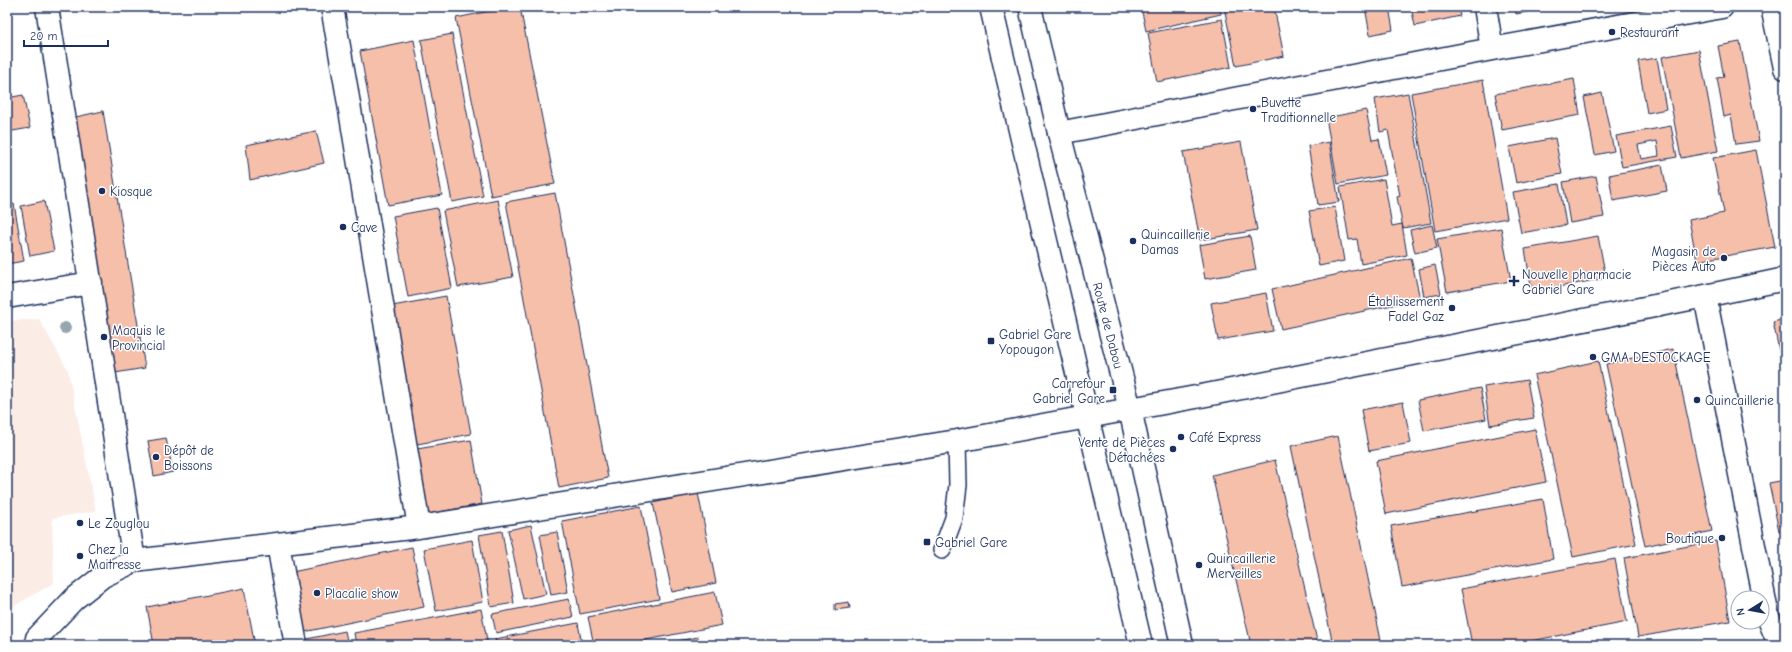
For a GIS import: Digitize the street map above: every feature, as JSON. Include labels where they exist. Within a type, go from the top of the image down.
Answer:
[{"type":"street","points":[[48,7],[134,561]]},
{"type":"street","points":[[332,7],[419,527]]},
{"type":"street","points":[[991,7],[1141,645]]},
{"type":"street","name":"Route de Dabou","points":[[1030,7],[1059,133],[1130,409],[1182,645]]},
{"type":"street","points":[[1485,7],[1492,49]]},
{"type":"street","points":[[1059,133],[1492,49],[1722,7]]},
{"type":"street","points":[[1772,7],[1785,68]]},
{"type":"street","points":[[36,645],[37,638],[74,599],[103,576],[134,561],[419,527],[957,441],[1204,396],[1785,279]]},
{"type":"street","points":[[7,296],[91,283]]},
{"type":"street","points":[[1705,296],[1768,617],[1781,645]]},
{"type":"street","points":[[278,544],[296,645]]},
{"type":"lane","points":[[942,550],[954,518],[958,485],[957,441]]},
{"type":"shaded area","points":[[39,319],[68,370],[96,511],[52,518],[54,583],[7,610],[7,375],[11,374],[8,321]]},
{"type":"building","points":[[510,7],[520,7],[555,184],[491,196],[456,18]]},
{"type":"building","points":[[1141,7],[1220,7],[1221,14],[1146,31]]},
{"type":"building","points":[[1224,7],[1274,7],[1284,56],[1236,66]]},
{"type":"building","points":[[1365,7],[1389,7],[1393,30],[1370,35]]},
{"type":"building","points":[[1411,7],[1458,7],[1460,16],[1415,26]]},
{"type":"building","points":[[1515,7],[1553,7],[1516,14]]},
{"type":"building","points":[[1598,7],[1617,7],[1598,10]]},
{"type":"building","points":[[1222,19],[1231,67],[1157,82],[1148,33]]},
{"type":"building","points":[[452,34],[483,196],[452,202],[421,40]]},
{"type":"building","points":[[414,40],[442,195],[388,205],[360,51]]},
{"type":"building","points":[[1740,42],[1759,141],[1736,144],[1731,115],[1724,117],[1717,78],[1724,77],[1718,46]]},
{"type":"building","points":[[1699,50],[1718,151],[1681,158],[1662,57]]},
{"type":"building","points":[[1657,58],[1666,109],[1647,113],[1638,61]]},
{"type":"building","points":[[1574,79],[1580,115],[1502,130],[1495,94]]},
{"type":"building","points":[[1483,80],[1507,218],[1435,231],[1411,93]]},
{"type":"building","points":[[1408,93],[1431,223],[1403,228],[1397,197],[1400,196],[1388,130],[1380,132],[1375,99]]},
{"type":"building","points":[[1602,93],[1614,151],[1595,155],[1584,97]]},
{"type":"building","points":[[23,95],[30,128],[7,132],[7,98]]},
{"type":"building","points":[[1366,110],[1372,140],[1379,139],[1386,175],[1338,184],[1326,118]]},
{"type":"building","points":[[103,111],[145,368],[115,373],[71,118]]},
{"type":"building","points":[[1671,126],[1677,157],[1622,167],[1616,136]],"holes":[[[1657,141],[1659,156],[1641,159],[1638,145]]]},
{"type":"building","points":[[316,131],[324,163],[250,180],[246,145]]},
{"type":"building","points":[[1555,138],[1562,174],[1516,183],[1509,147]]},
{"type":"building","points":[[1241,142],[1257,230],[1200,240],[1183,152]]},
{"type":"building","points":[[1329,142],[1339,202],[1318,205],[1308,146]]},
{"type":"building","points":[[1756,150],[1775,247],[1697,261],[1689,220],[1724,213],[1713,158]]},
{"type":"building","points":[[1662,165],[1667,191],[1613,201],[1609,175]]},
{"type":"building","points":[[1596,176],[1604,217],[1570,223],[1563,182]]},
{"type":"building","points":[[1384,179],[1392,226],[1402,224],[1407,255],[1361,264],[1357,239],[1349,240],[1340,187]]},
{"type":"building","points":[[1559,184],[1566,225],[1521,233],[1513,192]]},
{"type":"building","points":[[555,193],[608,478],[559,488],[506,202]]},
{"type":"building","points":[[498,200],[513,277],[458,287],[443,211]]},
{"type":"building","points":[[44,201],[54,251],[30,256],[21,206]]},
{"type":"building","points":[[14,204],[24,261],[7,264],[7,205]]},
{"type":"building","points":[[1335,207],[1344,261],[1319,266],[1309,211]]},
{"type":"building","points":[[437,208],[452,288],[408,297],[393,216]]},
{"type":"building","points":[[1432,225],[1437,248],[1415,253],[1410,230]]},
{"type":"building","points":[[1501,228],[1511,281],[1447,292],[1437,239]]},
{"type":"building","points":[[1250,236],[1256,270],[1205,279],[1199,245]]},
{"type":"building","points":[[1598,236],[1606,278],[1532,292],[1525,249]]},
{"type":"building","points":[[1411,258],[1420,299],[1281,329],[1272,289]]},
{"type":"building","points":[[1435,265],[1441,294],[1424,297],[1419,269]]},
{"type":"building","points":[[1266,293],[1273,331],[1218,340],[1211,303]]},
{"type":"building","points":[[446,296],[471,434],[412,445],[387,307]]},
{"type":"building","points":[[1785,319],[1785,359],[1781,360],[1773,322]]},
{"type":"building","points":[[1673,349],[1712,531],[1645,546],[1606,364]]},
{"type":"building","points":[[1598,361],[1636,544],[1573,557],[1534,375]]},
{"type":"building","points":[[1527,380],[1534,418],[1490,425],[1484,387]]},
{"type":"building","points":[[1480,388],[1486,419],[1424,431],[1418,400]]},
{"type":"building","points":[[1403,402],[1411,443],[1369,451],[1361,410]]},
{"type":"building","points":[[1535,429],[1546,482],[1386,514],[1376,461]]},
{"type":"building","points":[[1338,436],[1382,645],[1333,645],[1291,446]]},
{"type":"building","points":[[166,438],[173,472],[154,476],[148,441]]},
{"type":"building","points":[[471,440],[482,504],[423,515],[411,450]]},
{"type":"building","points":[[1275,460],[1318,645],[1251,645],[1212,475]]},
{"type":"building","points":[[1785,480],[1785,529],[1779,531],[1769,483]]},
{"type":"building","points":[[698,493],[716,583],[672,592],[653,503]]},
{"type":"building","points":[[1543,499],[1553,559],[1402,587],[1391,526]]},
{"type":"building","points":[[641,506],[659,599],[580,614],[562,521]]},
{"type":"building","points":[[531,525],[546,594],[523,599],[508,530]]},
{"type":"building","points":[[502,531],[514,603],[491,607],[479,535]]},
{"type":"building","points":[[557,532],[568,592],[551,595],[540,535]]},
{"type":"building","points":[[472,540],[483,602],[436,611],[424,549]]},
{"type":"building","points":[[1716,541],[1730,621],[1638,637],[1624,558]]},
{"type":"building","points":[[412,547],[424,607],[304,632],[292,572]]},
{"type":"building","points":[[1615,559],[1627,622],[1511,645],[1472,645],[1461,589]]},
{"type":"building","points":[[244,588],[255,645],[211,645],[210,640],[183,645],[154,645],[147,607]]},
{"type":"building","points":[[715,592],[722,625],[621,645],[594,645],[588,617]]},
{"type":"building","points":[[569,599],[573,617],[496,633],[492,614]]},
{"type":"building","points":[[849,602],[850,608],[835,610],[835,604]]},
{"type":"building","points":[[481,609],[488,645],[356,645],[354,633]]},
{"type":"building","points":[[578,623],[582,645],[497,645],[495,639]]},
{"type":"building","points":[[345,631],[348,645],[303,645],[302,640]]},
{"type":"building","points":[[698,637],[700,645],[667,645],[667,643]]},
{"type":"place","name":"Restaurant","points":[[1612,32]]},
{"type":"place","name":"Buvette Traditionnelle","points":[[1253,109]]},
{"type":"place","name":"Kiosque","points":[[102,191]]},
{"type":"place","name":"Cave","points":[[343,227]]},
{"type":"place","name":"Quincaillerie Damas","points":[[1133,241]]},
{"type":"place","name":"Magasin de Pièces Auto","points":[[1724,258]]},
{"type":"place","name":"Nouvelle pharmacie Gabriel Gare","points":[[1514,281]]},
{"type":"place","name":"Établissement Fadel Gaz","points":[[1452,308]]},
{"type":"place","name":"Maquis le Provincial","points":[[104,337]]},
{"type":"place","name":"Gabriel Gare Yopougon","points":[[991,341]]},
{"type":"place","name":"GMA DESTOCKAGE","points":[[1593,357]]},
{"type":"place","name":"Carrefour Gabriel Gare","points":[[1113,390]]},
{"type":"place","name":"Quincaillerie","points":[[1697,400]]},
{"type":"place","name":"Café Express","points":[[1181,437]]},
{"type":"place","name":"Vente de Pièces Détachées","points":[[1173,449]]},
{"type":"place","name":"Dépôt de Boissons","points":[[156,457]]},
{"type":"place","name":"Le Zouglou","points":[[80,523]]},
{"type":"place","name":"Boutique","points":[[1722,538]]},
{"type":"place","name":"Gabriel Gare","points":[[927,542]]},
{"type":"place","name":"Chez la Maitresse","points":[[80,556]]},
{"type":"place","name":"Quincaillerie Merveilles","points":[[1199,565]]},
{"type":"place","name":"Placalie show","points":[[317,593]]}]
